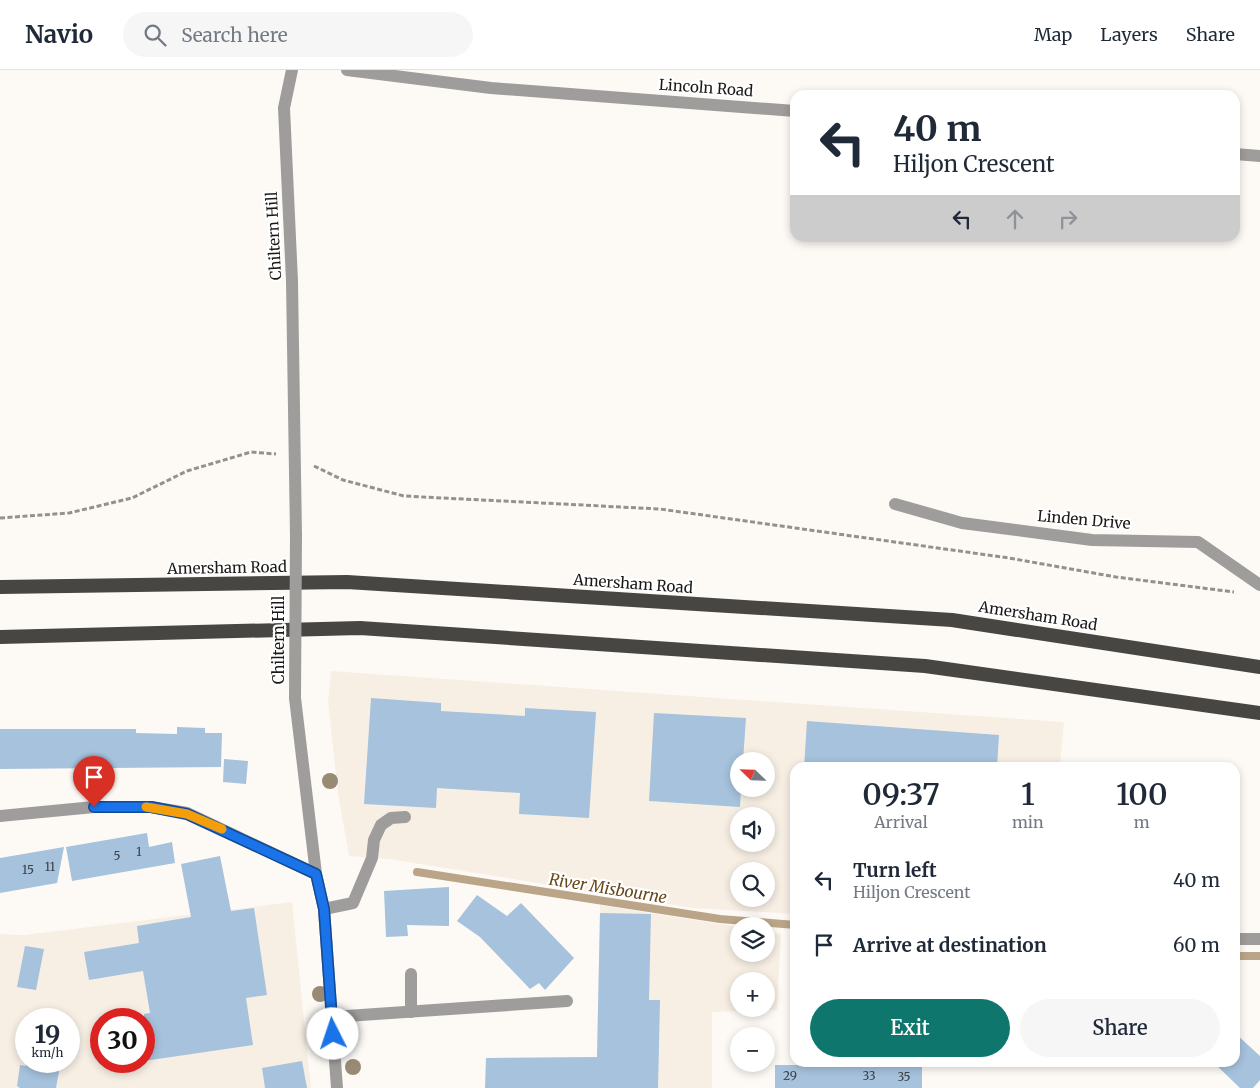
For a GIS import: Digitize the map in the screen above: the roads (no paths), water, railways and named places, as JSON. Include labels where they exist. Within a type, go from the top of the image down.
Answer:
[{"type":"highway","name":"Amersham Road","points":[[0,587],[347,582],[952,620],[1260,667]]},
{"type":"highway","points":[[0,637],[360,628],[925,666],[1260,714]]},
{"type":"street","name":"Chiltern Hill","points":[[292,70],[284,108],[292,281],[296,536],[295,698],[316,874],[324,909],[337,1088]]},
{"type":"street","name":"Lincoln Road","points":[[347,70],[491,88],[790,111]]},
{"type":"street","points":[[1240,154],[1260,156]]},
{"type":"street","name":"Linden Drive","points":[[895,504],[962,523],[1083,539],[1198,542],[1260,585]]},
{"type":"street","points":[[0,816],[94,807],[151,807],[187,814],[316,874]]},
{"type":"street","points":[[324,909],[353,903],[372,858],[374,840],[381,825],[392,818],[405,817]]},
{"type":"street","points":[[1240,940],[1260,939]]},
{"type":"street","points":[[411,974],[411,1012]]},
{"type":"street","points":[[332,1017],[567,1002]]},
{"type":"waterway","name":"River Misbourne","points":[[417,872],[720,919],[790,925]]},
{"type":"waterway","name":"River Misbourne","points":[[1240,956],[1260,956]]}]
